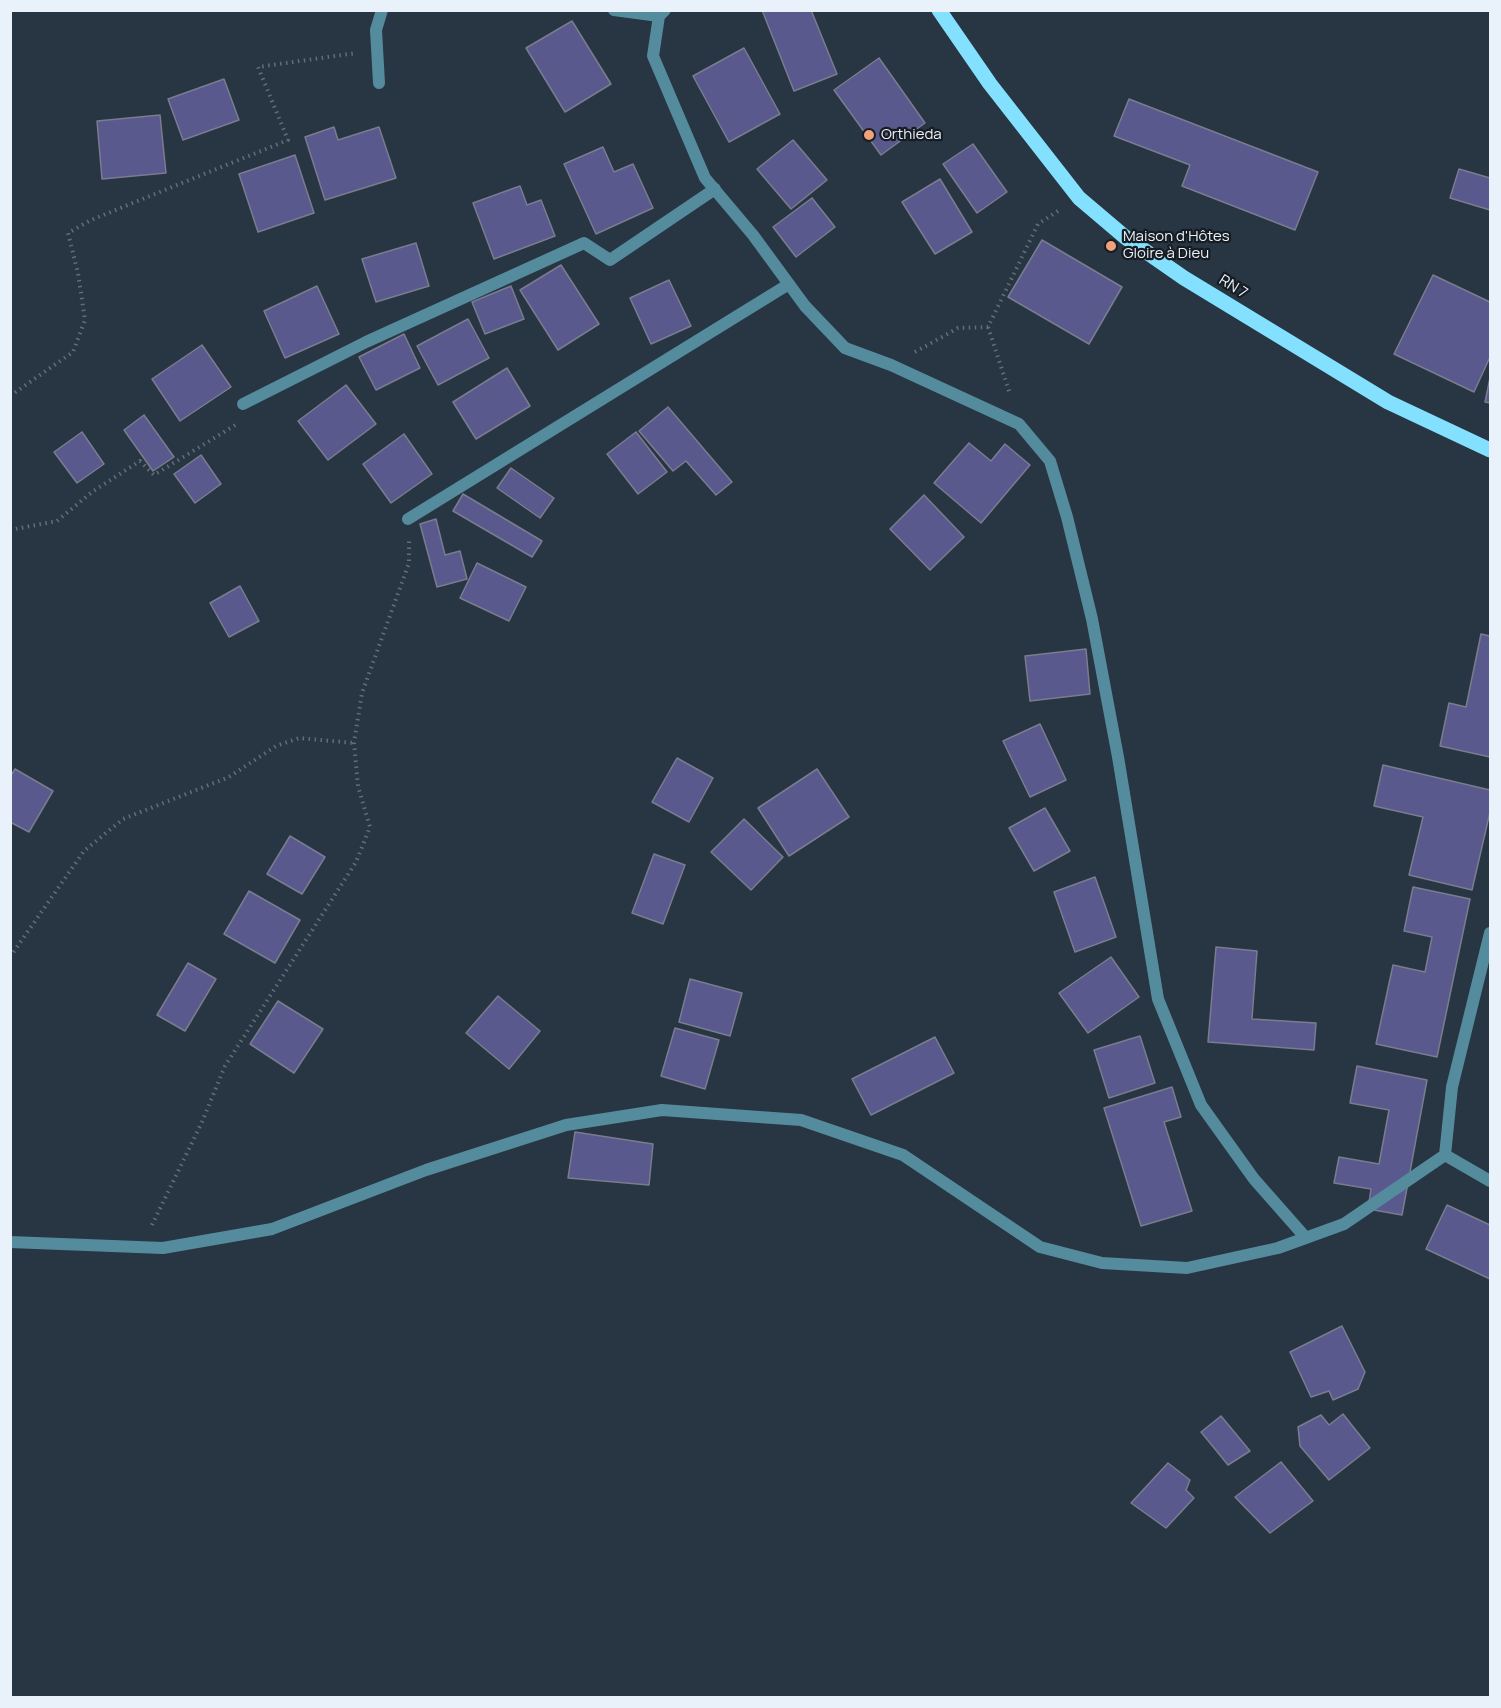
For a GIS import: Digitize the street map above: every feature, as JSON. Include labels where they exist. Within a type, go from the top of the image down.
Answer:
[{"type":"main road","name":"RN 7","points":[[939,10],[990,84],[1079,198],[1154,257],[1261,326],[1388,402],[1491,450]]},
{"type":"street","points":[[379,83],[376,30],[382,10]]},
{"type":"street","points":[[614,10],[662,14],[653,56],[705,178],[805,306],[845,348],[891,365],[1019,424],[1050,462],[1067,517],[1089,608],[1118,757],[1158,999],[1201,1105],[1254,1179],[1306,1238]]},
{"type":"street","points":[[243,404],[366,342],[584,243],[610,260],[715,189]]},
{"type":"street","points":[[408,519],[789,284]]},
{"type":"street","points":[[10,1242],[163,1248],[273,1229],[426,1170],[566,1125],[662,1110],[801,1120],[903,1155],[1040,1247],[1102,1263],[1187,1268],[1278,1248],[1344,1224],[1445,1155],[1452,1087],[1491,933]]},
{"type":"street","points":[[1445,1155],[1491,1181]]},
{"type":"path","points":[[10,396],[73,352],[85,320],[78,273],[68,233],[91,220],[288,140],[258,67],[378,50]]},
{"type":"path","points":[[1019,424],[988,327],[1038,224],[1079,198]]},
{"type":"path","points":[[891,365],[958,328],[988,327]]},
{"type":"path","points":[[10,530],[57,520],[92,492],[140,461],[154,475],[247,417],[243,404]]},
{"type":"path","points":[[142,1248],[202,1122],[225,1066],[356,862],[367,836],[370,827],[358,786],[354,743],[362,693],[409,564],[408,519]]},
{"type":"path","points":[[10,957],[84,851],[123,819],[229,777],[276,746],[299,738],[354,743]]},
{"type":"building","points":[[762,10],[811,10],[837,74],[794,91]]},
{"type":"building","points":[[572,21],[611,84],[565,112],[526,48]]},
{"type":"building","points":[[744,48],[780,114],[729,142],[693,76]]},
{"type":"building","points":[[879,58],[925,123],[881,155],[834,90]]},
{"type":"building","points":[[224,79],[239,120],[183,140],[168,99]]},
{"type":"building","points":[[1129,99],[1318,172],[1295,230],[1182,186],[1190,165],[1114,136]]},
{"type":"building","points":[[160,115],[166,173],[102,179],[97,121]]},
{"type":"building","points":[[334,127],[338,140],[379,127],[396,178],[325,200],[305,137]]},
{"type":"building","points":[[793,140],[827,180],[791,209],[757,169]]},
{"type":"building","points":[[973,144],[1007,192],[977,213],[943,164]]},
{"type":"building","points":[[603,147],[614,172],[633,164],[653,208],[596,234],[564,164]]},
{"type":"building","points":[[295,155],[314,213],[258,232],[239,174]]},
{"type":"building","points":[[1459,169],[1490,178],[1490,210],[1450,198]]},
{"type":"building","points":[[940,179],[972,232],[935,254],[902,202]]},
{"type":"building","points":[[520,186],[527,205],[541,200],[555,236],[494,259],[473,203]]},
{"type":"building","points":[[812,198],[835,227],[796,257],[773,227]]},
{"type":"building","points":[[1042,240],[1122,287],[1089,344],[1008,297]]},
{"type":"building","points":[[416,243],[429,286],[376,302],[362,259]]},
{"type":"building","points":[[561,265],[599,324],[558,350],[520,290]]},
{"type":"building","points":[[1433,275],[1490,302],[1490,357],[1474,392],[1394,354]]},
{"type":"building","points":[[669,280],[691,326],[651,344],[630,298]]},
{"type":"building","points":[[317,286],[339,334],[285,358],[264,311]]},
{"type":"building","points":[[511,286],[524,319],[485,334],[472,302]]},
{"type":"building","points":[[468,319],[489,358],[438,385],[417,346]]},
{"type":"building","points":[[404,334],[420,368],[376,390],[359,357]]},
{"type":"building","points":[[202,345],[231,387],[180,421],[152,379]]},
{"type":"building","points":[[507,368],[530,406],[476,439],[453,402]]},
{"type":"building","points":[[1490,378],[1490,403],[1485,402]]},
{"type":"building","points":[[346,385],[376,424],[328,460],[298,421]]},
{"type":"building","points":[[668,407],[732,482],[716,495],[686,461],[673,471],[639,431]]},
{"type":"building","points":[[144,415],[174,457],[153,471],[124,430]]},
{"type":"building","points":[[82,432],[104,464],[77,483],[54,452]]},
{"type":"building","points":[[636,432],[667,472],[638,494],[607,454]]},
{"type":"building","points":[[404,434],[432,474],[391,503],[363,464]]},
{"type":"building","points":[[969,443],[991,461],[1005,444],[1030,465],[981,523],[934,483]]},
{"type":"building","points":[[201,455],[221,484],[195,503],[174,474]]},
{"type":"building","points":[[511,468],[554,498],[540,518],[497,488]]},
{"type":"building","points":[[463,494],[542,541],[532,557],[453,511]]},
{"type":"building","points":[[924,495],[964,537],[930,570],[890,529]]},
{"type":"building","points":[[436,519],[445,555],[460,551],[467,579],[437,587],[420,524]]},
{"type":"building","points":[[477,563],[526,587],[509,621],[460,598]]},
{"type":"building","points":[[240,586],[259,621],[229,637],[210,603]]},
{"type":"building","points":[[1481,634],[1490,636],[1490,757],[1440,746],[1449,703],[1466,707]]},
{"type":"building","points":[[1086,649],[1090,694],[1030,701],[1025,656]]},
{"type":"building","points":[[1040,724],[1066,780],[1030,797],[1003,741]]},
{"type":"building","points":[[677,758],[713,778],[689,822],[652,802]]},
{"type":"building","points":[[1383,765],[1490,790],[1490,812],[1472,890],[1409,875],[1423,817],[1374,806]]},
{"type":"building","points":[[15,769],[53,791],[29,832],[10,822],[10,777]]},
{"type":"building","points":[[817,769],[849,817],[789,856],[758,808]]},
{"type":"building","points":[[1045,808],[1070,851],[1034,871],[1009,828]]},
{"type":"building","points":[[744,819],[783,857],[751,890],[711,852]]},
{"type":"building","points":[[290,836],[325,857],[302,894],[267,874]]},
{"type":"building","points":[[654,854],[685,865],[663,924],[632,913]]},
{"type":"building","points":[[1095,877],[1116,937],[1075,952],[1054,892]]},
{"type":"building","points":[[1413,887],[1470,899],[1437,1057],[1376,1044],[1393,965],[1425,972],[1432,937],[1404,931]]},
{"type":"building","points":[[249,891],[300,920],[275,963],[224,934]]},
{"type":"building","points":[[1216,947],[1257,951],[1252,1019],[1316,1023],[1314,1050],[1208,1042]]},
{"type":"building","points":[[1111,957],[1139,997],[1088,1033],[1059,993]]},
{"type":"building","points":[[188,963],[216,979],[185,1031],[157,1015]]},
{"type":"building","points":[[690,979],[742,993],[730,1036],[679,1022]]},
{"type":"building","points":[[498,996],[540,1031],[509,1069],[466,1033]]},
{"type":"building","points":[[278,1001],[323,1029],[294,1073],[250,1044]]},
{"type":"building","points":[[675,1028],[719,1040],[705,1089],[661,1076]]},
{"type":"building","points":[[1140,1036],[1155,1083],[1109,1098],[1094,1050]]},
{"type":"building","points":[[935,1037],[954,1073],[871,1115],[852,1079]]},
{"type":"building","points":[[1357,1066],[1427,1080],[1402,1215],[1368,1209],[1371,1189],[1334,1183],[1339,1157],[1379,1164],[1389,1110],[1350,1103]]},
{"type":"building","points":[[1172,1087],[1181,1117],[1164,1122],[1192,1211],[1141,1226],[1104,1108]]},
{"type":"building","points":[[575,1132],[653,1144],[649,1185],[568,1178]]},
{"type":"building","points":[[1447,1205],[1490,1225],[1490,1279],[1426,1249]]},
{"type":"building","points":[[1342,1326],[1365,1372],[1358,1389],[1333,1400],[1329,1391],[1311,1397],[1290,1352]]},
{"type":"building","points":[[1343,1414],[1370,1448],[1329,1480],[1300,1446],[1298,1427],[1321,1415],[1329,1425]]},
{"type":"building","points":[[1221,1416],[1250,1451],[1228,1465],[1201,1432]]},
{"type":"building","points":[[1281,1462],[1313,1501],[1270,1533],[1235,1497]]},
{"type":"building","points":[[1168,1463],[1190,1480],[1186,1490],[1194,1498],[1166,1528],[1131,1503]]},
{"type":"place","name":"Orthieda","points":[[869,135]]},
{"type":"place","name":"Maison d'Hôtes Gloire à Dieu","points":[[1111,246]]}]
